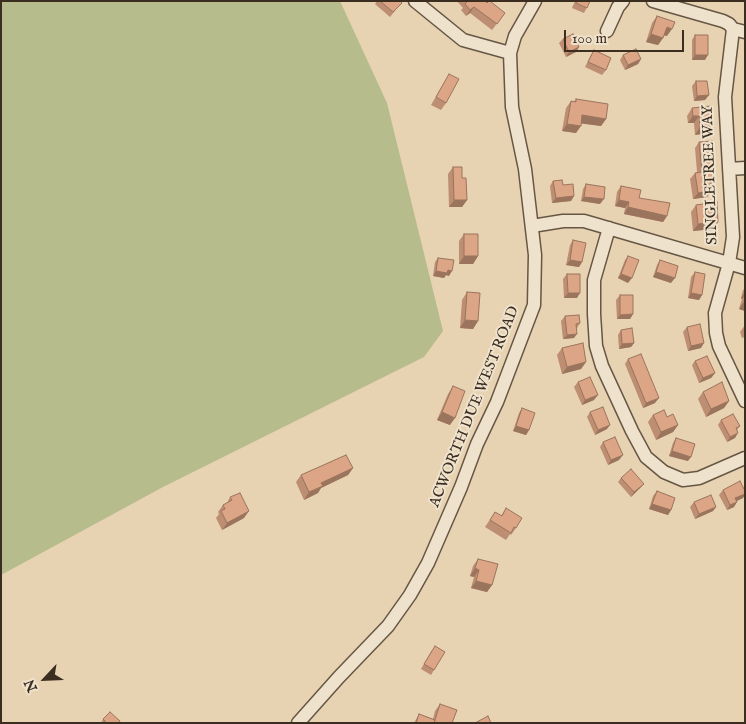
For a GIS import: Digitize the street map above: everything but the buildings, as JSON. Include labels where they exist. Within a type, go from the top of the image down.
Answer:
[{"type":"street","points":[[415,1],[463,40],[510,53]]},
{"type":"street","name":"ACWORTH DUE WEST ROAD","points":[[298,723],[338,677],[388,626],[410,595],[428,563],[461,487],[477,444],[497,402],[534,306],[535,255],[525,169],[512,107],[510,53],[516,36],[535,1]]},
{"type":"street","points":[[607,32],[618,7],[623,1]]},
{"type":"street","points":[[653,1],[723,21],[739,30]]},
{"type":"street","name":"SINGLETREE WAY","points":[[739,30],[726,78],[725,97],[733,237],[729,263],[715,313],[719,346],[745,401]]},
{"type":"street","points":[[729,169],[745,168]]},
{"type":"street","points":[[532,226],[563,221],[584,221],[745,268]]},
{"type":"street","points":[[610,228],[594,280],[596,346],[602,366],[646,457],[664,472],[683,480],[699,478],[745,458]]},
{"type":"green space","points":[[1,1],[340,1],[387,103],[443,331],[424,357],[163,487],[1,575]]}]
